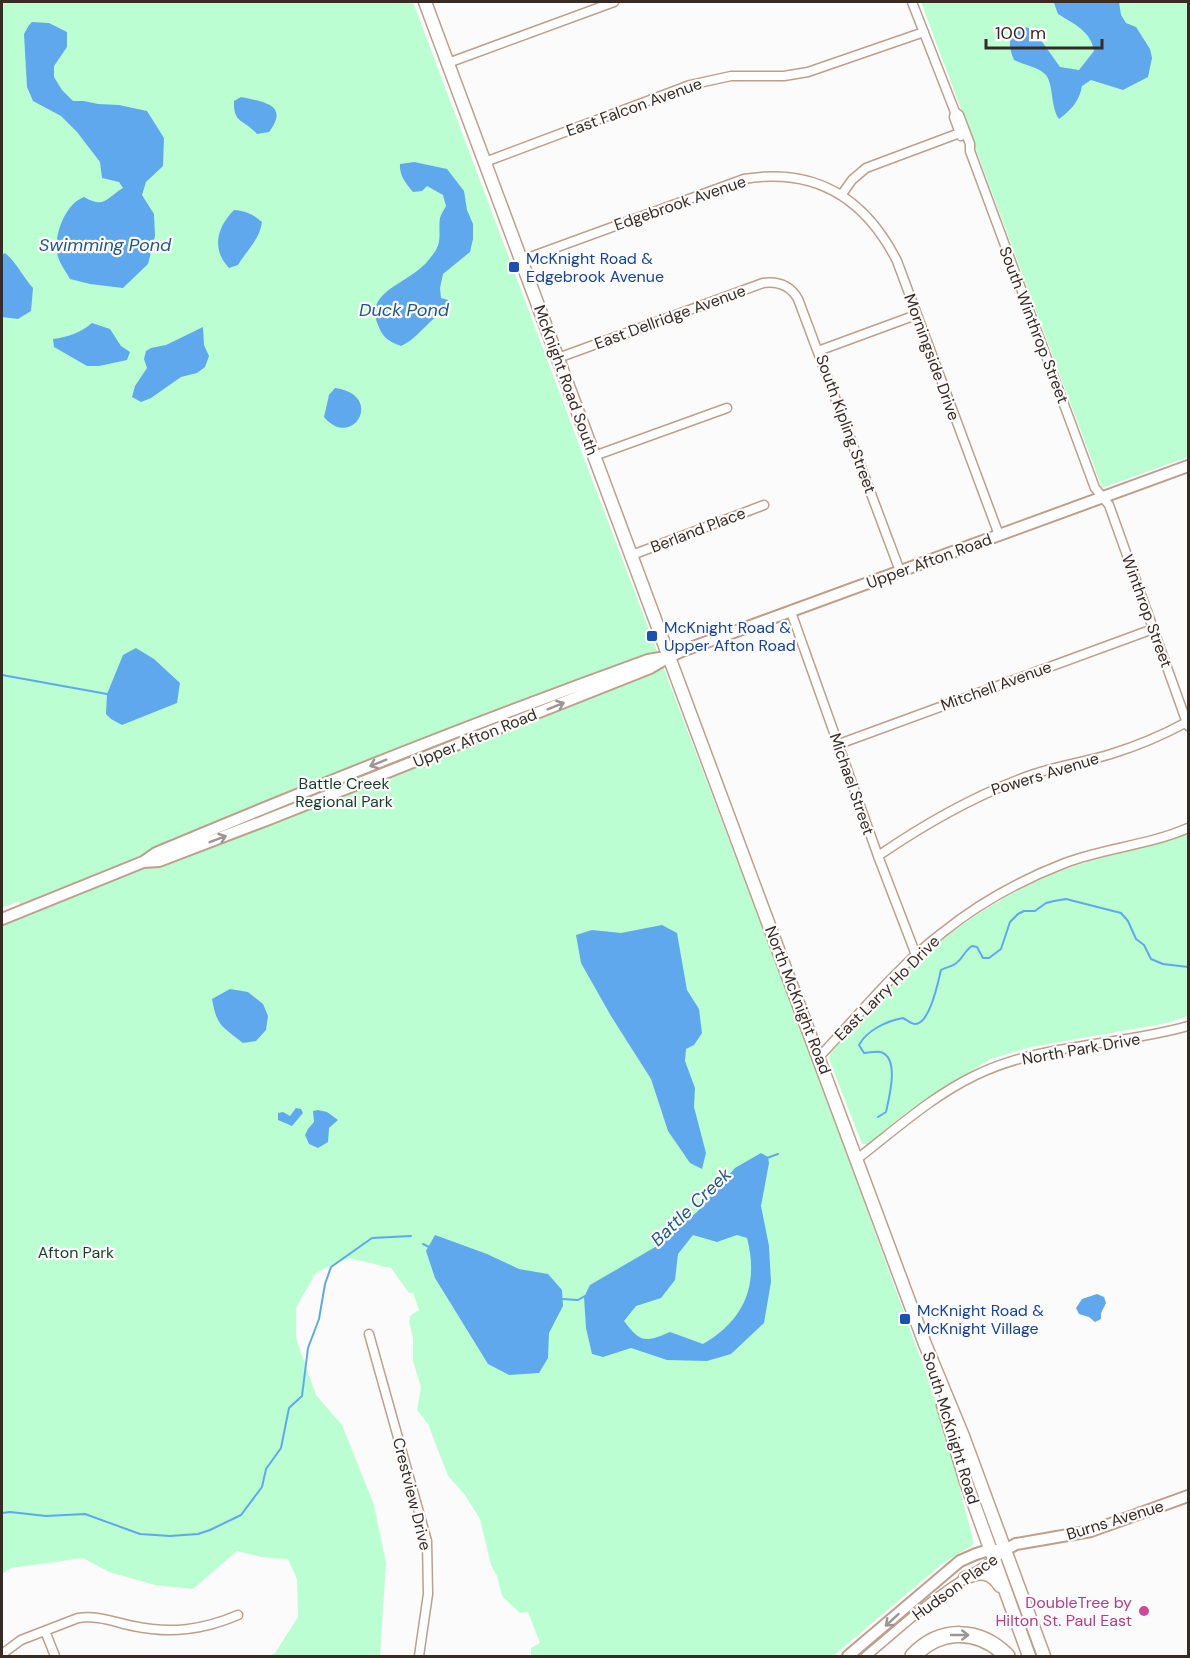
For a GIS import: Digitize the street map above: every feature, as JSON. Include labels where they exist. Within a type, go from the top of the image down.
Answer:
[{"type":"highway","points":[[913,1656],[937,1639],[957,1635],[968,1635],[988,1641],[1007,1656]]},
{"type":"main road","name":"McKnight Road South","points":[[425,2],[669,657]]},
{"type":"main road","name":"North McKnight Road","points":[[669,657],[925,1344]]},
{"type":"main road","name":"South McKnight Road","points":[[925,1344],[963,1437],[1044,1656]]},
{"type":"main road","name":"South McKnight Road","points":[[925,1344],[966,1482],[1029,1656]]},
{"type":"main road","points":[[964,1578],[976,1573],[990,1575],[996,1579],[1006,1594]]},
{"type":"street","points":[[448,63],[615,2]]},
{"type":"street","name":"South Winthrop Street","points":[[912,2],[955,112],[959,115],[962,131],[970,144],[970,151],[1095,488],[1102,498]]},
{"type":"street","name":"East Falcon Avenue","points":[[484,162],[690,85],[730,76],[784,76],[808,72],[924,32]]},
{"type":"street","points":[[842,194],[857,174],[866,168],[962,131]]},
{"type":"street","name":"Edgebrook Avenue","points":[[522,260],[744,179],[788,177],[823,186],[842,194]]},
{"type":"street","name":"Morningside Drive","points":[[842,194],[868,218],[888,244],[897,261],[999,535]]},
{"type":"street","name":"East Dellridge Avenue","points":[[558,358],[763,283],[783,284]]},
{"type":"street","name":"South Kipling Street","points":[[783,284],[794,292],[798,299],[900,571]]},
{"type":"street","points":[[818,351],[916,315]]},
{"type":"street","points":[[594,456],[727,408]]},
{"type":"street","name":"Upper Afton Road","points":[[2,919],[143,862],[159,861],[261,823],[651,668],[669,657],[1188,466]]},
{"type":"street","name":"Winthrop Street","points":[[1102,498],[1109,505],[1188,724]]},
{"type":"street","name":"Berland Place","points":[[632,555],[764,505]]},
{"type":"street","name":"Michael Street","points":[[791,612],[878,856],[916,955]]},
{"type":"street","name":"Mitchell Avenue","points":[[839,744],[1153,629]]},
{"type":"street","name":"Powers Avenue","points":[[878,856],[928,823],[980,795],[1034,774],[1112,754],[1188,724]]},
{"type":"street","name":"East Larry Ho Drive","points":[[819,1057],[916,955],[966,915],[989,900],[1066,863],[1162,838],[1188,828]]},
{"type":"street","name":"North Park Drive","points":[[857,1159],[916,1111],[977,1074],[1042,1053],[1136,1039],[1188,1026]]},
{"type":"street","name":"Crestview Drive","points":[[369,1334],[427,1541],[428,1594],[418,1656]]},
{"type":"street","name":"Burns Avenue","points":[[1005,1550],[1016,1544],[1091,1531],[1188,1496]]},
{"type":"street","name":"Hudson Place","points":[[866,1656],[991,1556],[1005,1550]]},
{"type":"street","name":"Hudson Place","points":[[848,1656],[952,1568],[970,1556],[991,1556]]},
{"type":"street","points":[[2,1654],[21,1640],[88,1616],[142,1628],[177,1631],[210,1626],[238,1615]]},
{"type":"street","points":[[45,1631],[55,1656]]},
{"type":"green space","name":"Battle Creek Regional Park","points":[[2,2],[413,2],[814,1064],[941,1415],[974,1544],[942,1564],[833,1656],[531,1656],[531,1648],[540,1643],[528,1612],[520,1613],[502,1596],[497,1576],[491,1565],[480,1519],[465,1495],[448,1476],[428,1424],[417,1410],[421,1387],[413,1361],[413,1338],[409,1322],[411,1315],[419,1310],[413,1293],[409,1293],[391,1268],[349,1258],[315,1274],[296,1308],[296,1338],[316,1395],[342,1425],[374,1505],[386,1563],[380,1656],[269,1656],[275,1653],[298,1617],[297,1579],[288,1559],[261,1557],[237,1551],[193,1589],[155,1585],[109,1572],[83,1558],[11,1568],[2,1574],[2,926],[25,917],[19,901],[2,908]]},
{"type":"green space","points":[[921,2],[1188,2],[1188,457],[1102,488]]},
{"type":"green space","points":[[1188,833],[1188,1016],[1167,1023],[1031,1047],[990,1059],[907,1112],[868,1144],[862,1144],[829,1059],[830,1054],[897,979],[935,945],[966,922],[1031,884],[1082,864]]},
{"type":"water","points":[[1049,2],[1119,2],[1121,15],[1126,23],[1136,27],[1150,49],[1152,58],[1148,77],[1123,90],[1091,80],[1082,86],[1074,105],[1059,119],[1054,108],[1048,78],[1038,69],[1014,60],[1010,44],[1014,29],[1024,27],[1033,29],[1060,67],[1079,70],[1094,51],[1092,44],[1086,33],[1058,14],[1054,3]]},
{"type":"water","name":"Swimming Pond","points":[[32,22],[49,23],[67,32],[67,47],[54,66],[54,77],[73,101],[119,105],[147,111],[164,138],[163,166],[146,182],[142,195],[154,214],[155,236],[148,264],[123,288],[70,279],[58,257],[59,229],[71,206],[84,197],[97,202],[105,201],[123,188],[119,182],[102,178],[100,162],[77,132],[61,116],[33,101],[27,87],[24,34]]},
{"type":"water","points":[[241,97],[265,103],[275,110],[277,115],[275,123],[269,132],[257,134],[237,118],[234,101]]},
{"type":"water","name":"Duck Pond","points":[[414,162],[447,169],[464,191],[467,210],[473,224],[473,239],[470,252],[443,274],[440,288],[441,298],[448,300],[447,310],[401,346],[389,341],[382,333],[375,315],[376,306],[386,293],[420,269],[434,253],[439,242],[440,218],[446,206],[443,195],[427,186],[422,191],[413,192],[408,186],[402,176],[400,164]]},
{"type":"water","points":[[234,210],[249,213],[262,222],[256,239],[238,265],[229,268],[220,253],[218,238]]},
{"type":"water","points":[[5,253],[33,288],[31,311],[18,319],[2,317],[2,255]]},
{"type":"water","points":[[92,323],[110,329],[121,346],[130,352],[127,360],[87,366],[54,347],[53,339],[74,334]]},
{"type":"water","points":[[203,327],[204,345],[209,356],[205,367],[197,373],[181,377],[151,398],[141,402],[132,397],[135,386],[147,368],[144,359],[146,351],[166,345]]},
{"type":"water","points":[[335,388],[350,393],[359,400],[361,409],[359,418],[353,425],[345,428],[335,426],[324,417],[329,395]]},
{"type":"water","points":[[136,648],[154,659],[180,683],[177,703],[122,725],[106,714],[107,694],[123,655]]},
{"type":"water","points":[[662,925],[677,933],[687,990],[699,1009],[702,1033],[694,1045],[686,1049],[685,1061],[695,1088],[694,1107],[706,1153],[702,1169],[690,1163],[668,1131],[651,1079],[581,963],[576,935],[592,930],[621,933]]},
{"type":"water","points":[[230,989],[248,992],[263,1004],[268,1016],[266,1030],[256,1041],[243,1043],[218,1021],[212,999]]},
{"type":"water","points":[[296,1108],[301,1109],[303,1113],[292,1126],[278,1120],[278,1113],[283,1112],[290,1116]]},
{"type":"water","points":[[313,1111],[327,1112],[338,1120],[329,1128],[328,1142],[318,1148],[309,1144],[305,1135],[314,1122]]},
{"type":"water","points":[[761,1153],[768,1157],[769,1163],[761,1206],[769,1246],[771,1282],[764,1323],[731,1354],[707,1361],[667,1360],[631,1348],[603,1357],[592,1354],[586,1328],[584,1297],[590,1285],[657,1246],[697,1212],[735,1168]],"holes":[[[693,1235],[717,1242],[737,1235],[747,1238],[750,1255],[751,1271],[745,1299],[739,1312],[729,1324],[703,1344],[670,1332],[649,1339],[635,1334],[624,1321],[636,1306],[661,1298],[675,1280],[678,1254]]]},
{"type":"water","points":[[435,1235],[487,1254],[519,1269],[548,1274],[562,1290],[563,1306],[549,1333],[548,1358],[539,1373],[509,1375],[488,1364],[435,1278],[426,1251]]},
{"type":"water","points":[[1097,1294],[1104,1297],[1106,1303],[1101,1319],[1095,1322],[1079,1314],[1076,1308],[1082,1299]]},
{"type":"waterway","points":[[2,675],[107,694]]},
{"type":"waterway","name":"Battle Creek","points":[[878,1117],[886,1112],[892,1080],[891,1064],[883,1053],[864,1053],[859,1045],[878,1027],[897,1019],[903,1018],[914,1024],[920,1022],[929,1010],[941,970],[958,962],[972,946],[977,947],[983,958],[989,958],[1001,949],[1010,922],[1024,911],[1035,911],[1046,903],[1066,899],[1121,913],[1151,959],[1163,964],[1188,967]]},
{"type":"waterway","name":"Battle Creek","points":[[767,1158],[778,1154]]},
{"type":"waterway","name":"Battle Creek","points":[[2,1513],[46,1516],[85,1514],[140,1534],[170,1536],[198,1534],[241,1515],[262,1487],[266,1469],[281,1448],[289,1408],[302,1396],[308,1348],[319,1319],[325,1284],[331,1267],[372,1238],[411,1236]]},
{"type":"waterway","name":"Battle Creek","points":[[423,1244],[429,1247]]},
{"type":"waterway","name":"Battle Creek","points":[[562,1299],[578,1300],[585,1296]]},
{"type":"place","name":"McKnight Road & Edgebrook Avenue","points":[[514,267]]},
{"type":"place","name":"McKnight Road & Upper Afton Road","points":[[652,636]]},
{"type":"place","name":"McKnight Road & McKnight Village","points":[[905,1319]]},
{"type":"place","name":"DoubleTree by Hilton St. Paul East","points":[[1144,1611]]},
{"type":"park label","name":"Afton Park","points":[[76,1252]]}]
